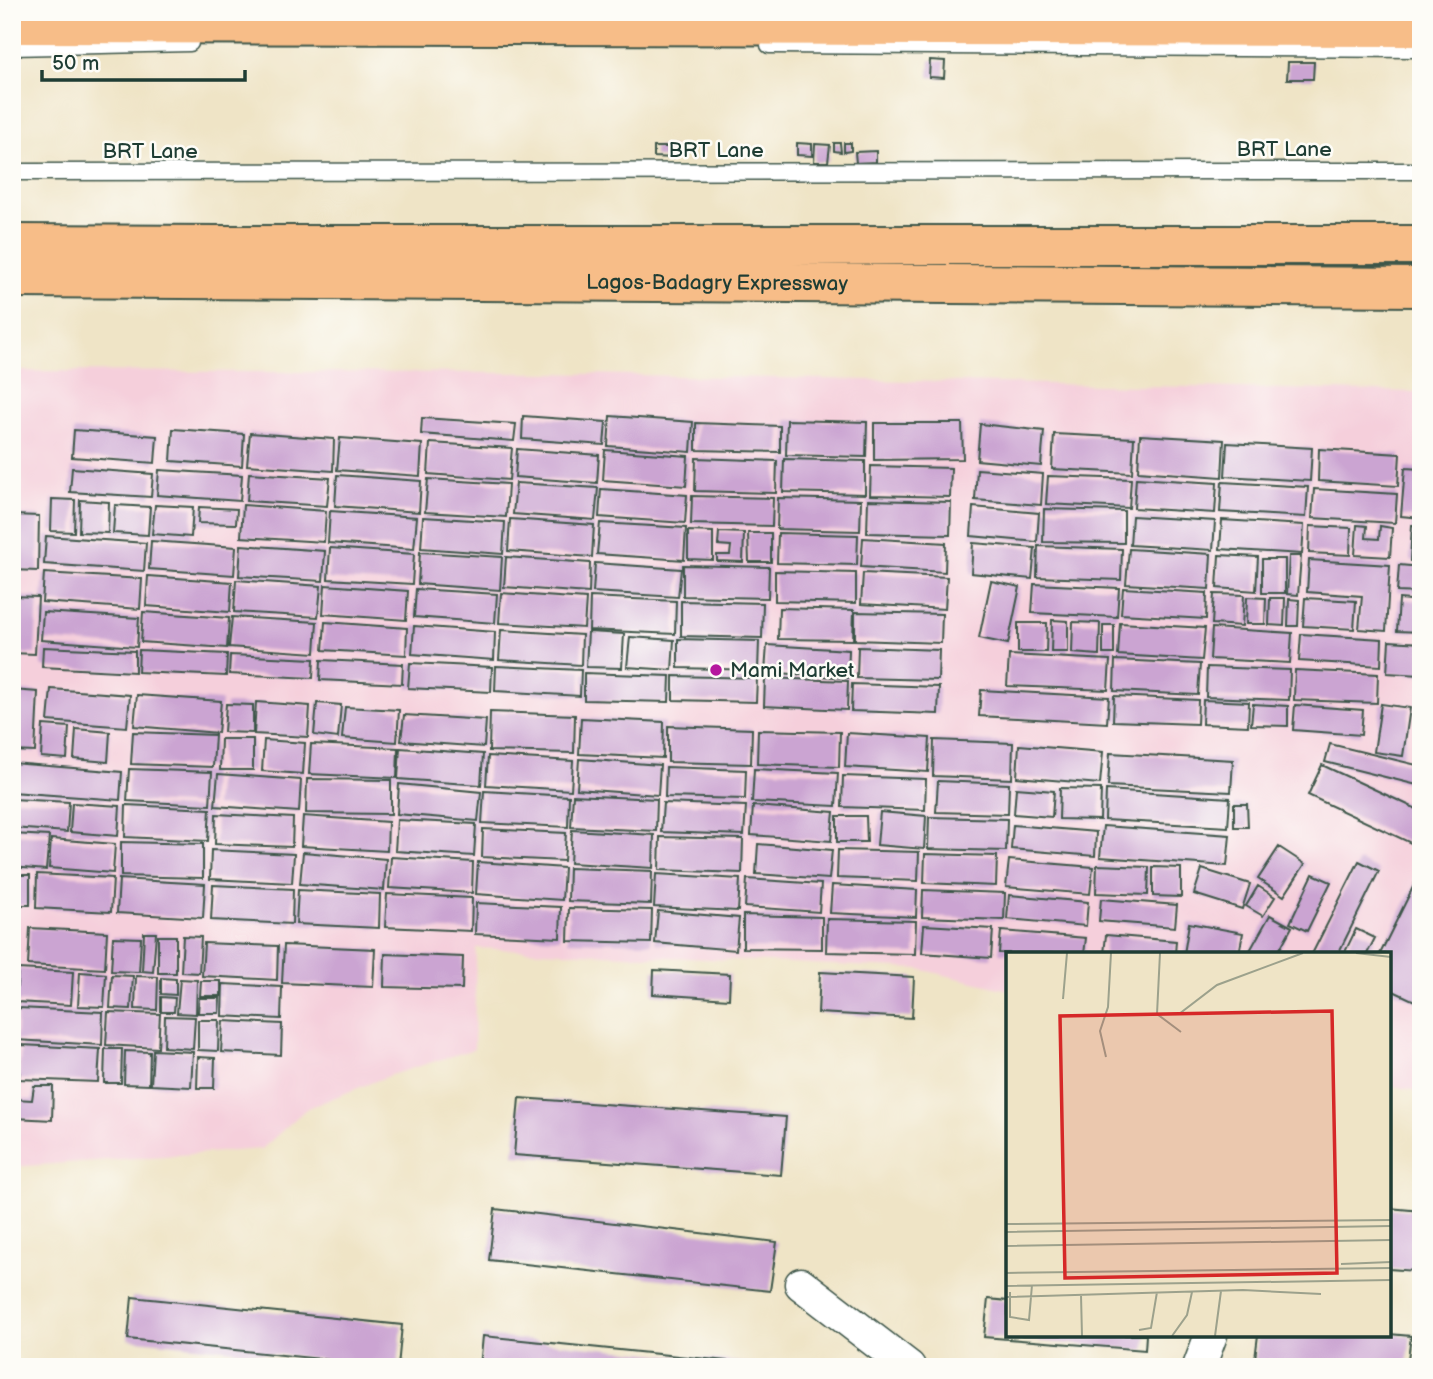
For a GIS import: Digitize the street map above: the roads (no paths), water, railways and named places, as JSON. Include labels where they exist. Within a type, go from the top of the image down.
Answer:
[{"type":"main road","points":[[12,24],[1421,27]]},
{"type":"main road","name":"Lagos-Badagry Expressway","points":[[12,244],[1421,245]]},
{"type":"main road","name":"Lagos-Badagry Expressway","points":[[12,278],[1421,287]]},
{"type":"street","points":[[801,1284],[909,1367]]},
{"type":"street","points":[[1199,1367],[1210,1337]]},
{"type":"lane","points":[[12,47],[212,43]]},
{"type":"lane","points":[[753,45],[1421,49]]},
{"type":"lane","name":"BRT Lane","points":[[12,172],[1421,171]]},
{"type":"place","name":"Mami Market","points":[[716,670]]}]
